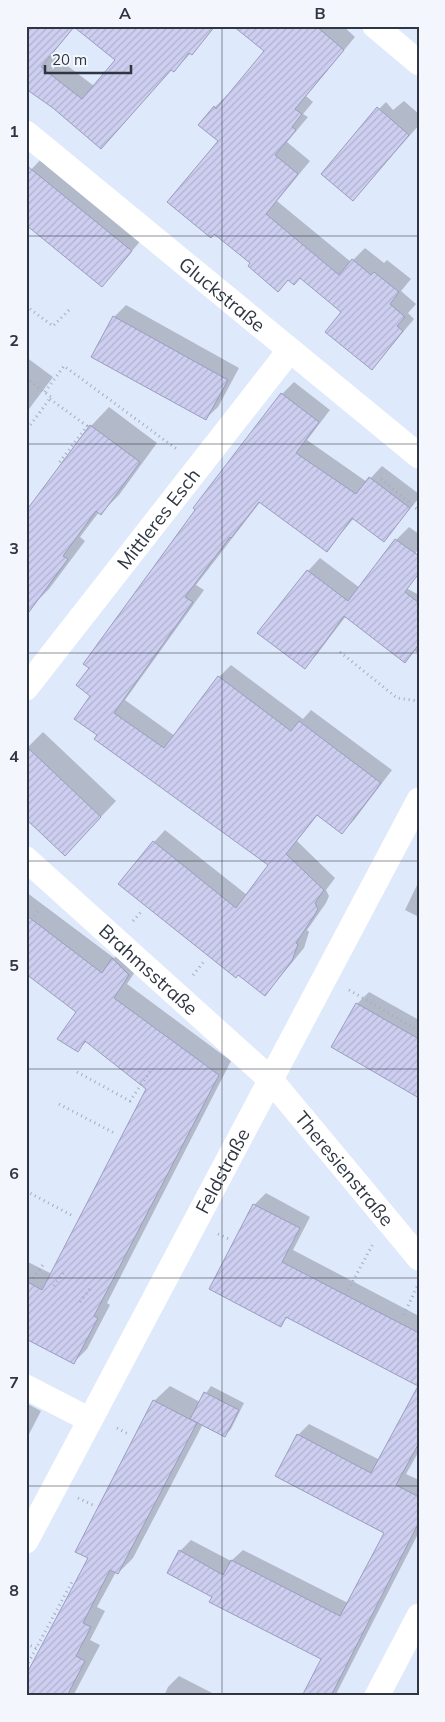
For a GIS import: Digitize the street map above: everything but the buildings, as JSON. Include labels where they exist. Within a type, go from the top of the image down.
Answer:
[{"type":"street","points":[[375,26],[419,62]]},
{"type":"street","name":"Gluckstraße","points":[[27,134],[419,456]]},
{"type":"street","name":"Mittleres Esch","points":[[26,688],[290,350]]},
{"type":"street","name":"Feldstraße","points":[[26,1541],[325,976],[416,814]]},
{"type":"street","name":"Brahmsstraße","points":[[26,859],[270,1079]]},
{"type":"street","name":"Theresienstraße","points":[[270,1079],[419,1258]]},
{"type":"street","points":[[26,1387],[90,1420]]},
{"type":"street","points":[[377,1696],[419,1616]]},
{"type":"path","points":[[26,306],[53,326],[71,308]]},
{"type":"path","points":[[45,392],[64,366],[199,465]]},
{"type":"path","points":[[26,378],[51,397],[50,399],[87,426],[60,463]]},
{"type":"path","points":[[26,431],[50,399]]},
{"type":"path","points":[[381,480],[419,511]]},
{"type":"path","points":[[340,652],[397,698],[419,701]]},
{"type":"path","points":[[325,976],[419,1031]]},
{"type":"path","points":[[77,1072],[130,1101],[151,1070]]},
{"type":"path","points":[[59,1104],[114,1134]]},
{"type":"path","points":[[26,1191],[73,1216]]},
{"type":"path","points":[[348,1290],[386,1219]]},
{"type":"path","points":[[33,1278],[45,1262]]},
{"type":"path","points":[[54,1286],[64,1272]]},
{"type":"path","points":[[404,1315],[419,1283]]},
{"type":"path","points":[[80,1302],[92,1286]]},
{"type":"path","points":[[26,1666],[73,1580]]},
{"type":"path","points":[[26,1644],[36,1648]]}]
